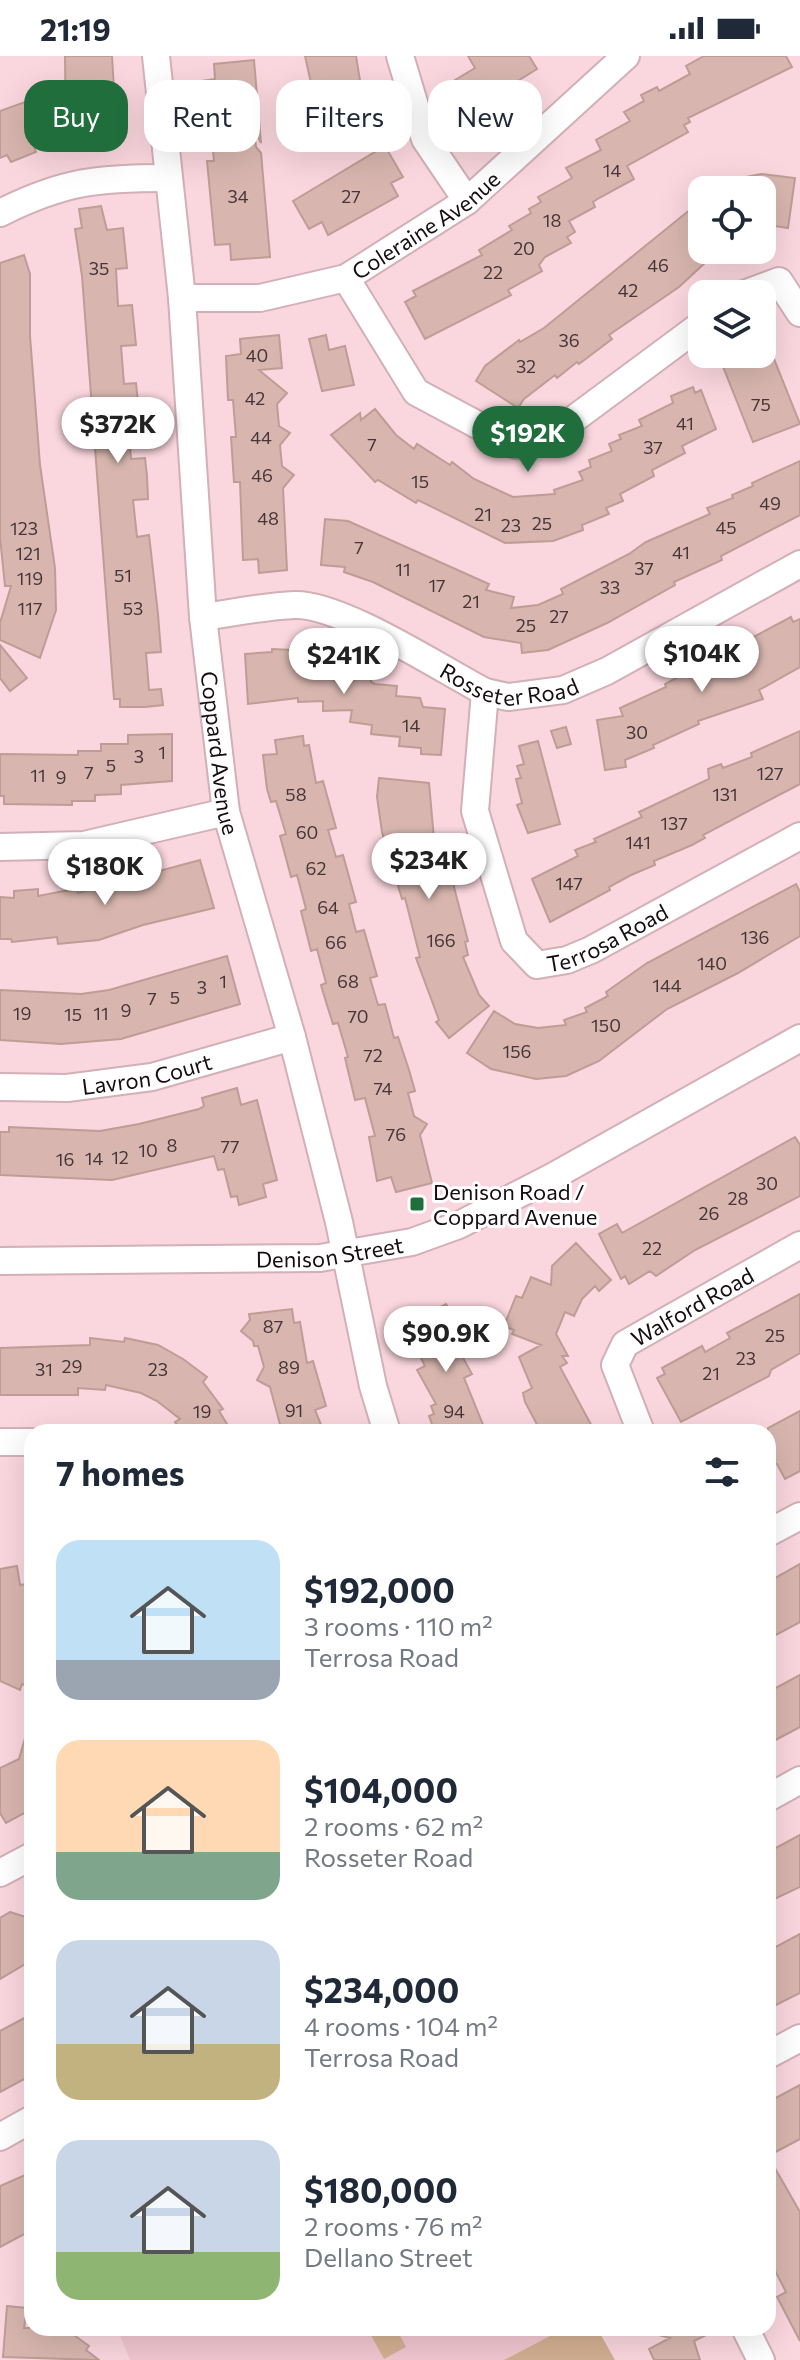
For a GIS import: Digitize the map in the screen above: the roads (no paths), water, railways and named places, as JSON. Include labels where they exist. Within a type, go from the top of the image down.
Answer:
[{"type":"street","name":"Coppard Avenue","points":[[156,56],[182,298],[203,617],[226,812],[292,1037],[373,1386],[385,1424]]},
{"type":"street","points":[[400,56],[425,139],[467,201]]},
{"type":"street","name":"Coleraine Avenue","points":[[182,298],[260,298],[346,278],[467,201],[626,56]]},
{"type":"street","points":[[0,213],[44,191],[70,184],[100,178],[167,178]]},
{"type":"street","points":[[346,278],[416,392],[515,445],[547,439],[688,334]]},
{"type":"street","points":[[776,282],[779,281],[800,313]]},
{"type":"street","name":"Rosseter Road","points":[[203,617],[297,605],[325,611],[355,623],[485,692],[508,697],[563,690],[607,671],[800,564]]},
{"type":"street","name":"Terrosa Road","points":[[485,692],[475,811],[514,941],[537,965],[567,960],[591,950],[800,836]]},
{"type":"street","points":[[0,847],[84,845],[226,812]]},
{"type":"street","name":"Lavron Court","points":[[0,1087],[67,1088],[152,1077],[292,1037]]},
{"type":"street","name":"Denison Street","points":[[0,1261],[186,1262],[345,1255],[412,1242],[459,1225],[800,1038]]},
{"type":"street","name":"Walford Road","points":[[638,1424],[615,1365],[625,1344],[800,1245]]},
{"type":"street","points":[[0,1442],[24,1442]]},
{"type":"street","points":[[776,1529],[800,1516]]},
{"type":"street","points":[[776,1794],[800,1780]]},
{"type":"street","points":[[0,1873],[24,1860]]},
{"type":"street","points":[[776,2051],[800,2038]]},
{"type":"street","points":[[0,2137],[24,2124]]},
{"type":"street","points":[[749,2336],[761,2360]]},
{"type":"place","name":"Denison Road / Coppard Avenue","points":[[417,1204]]}]
